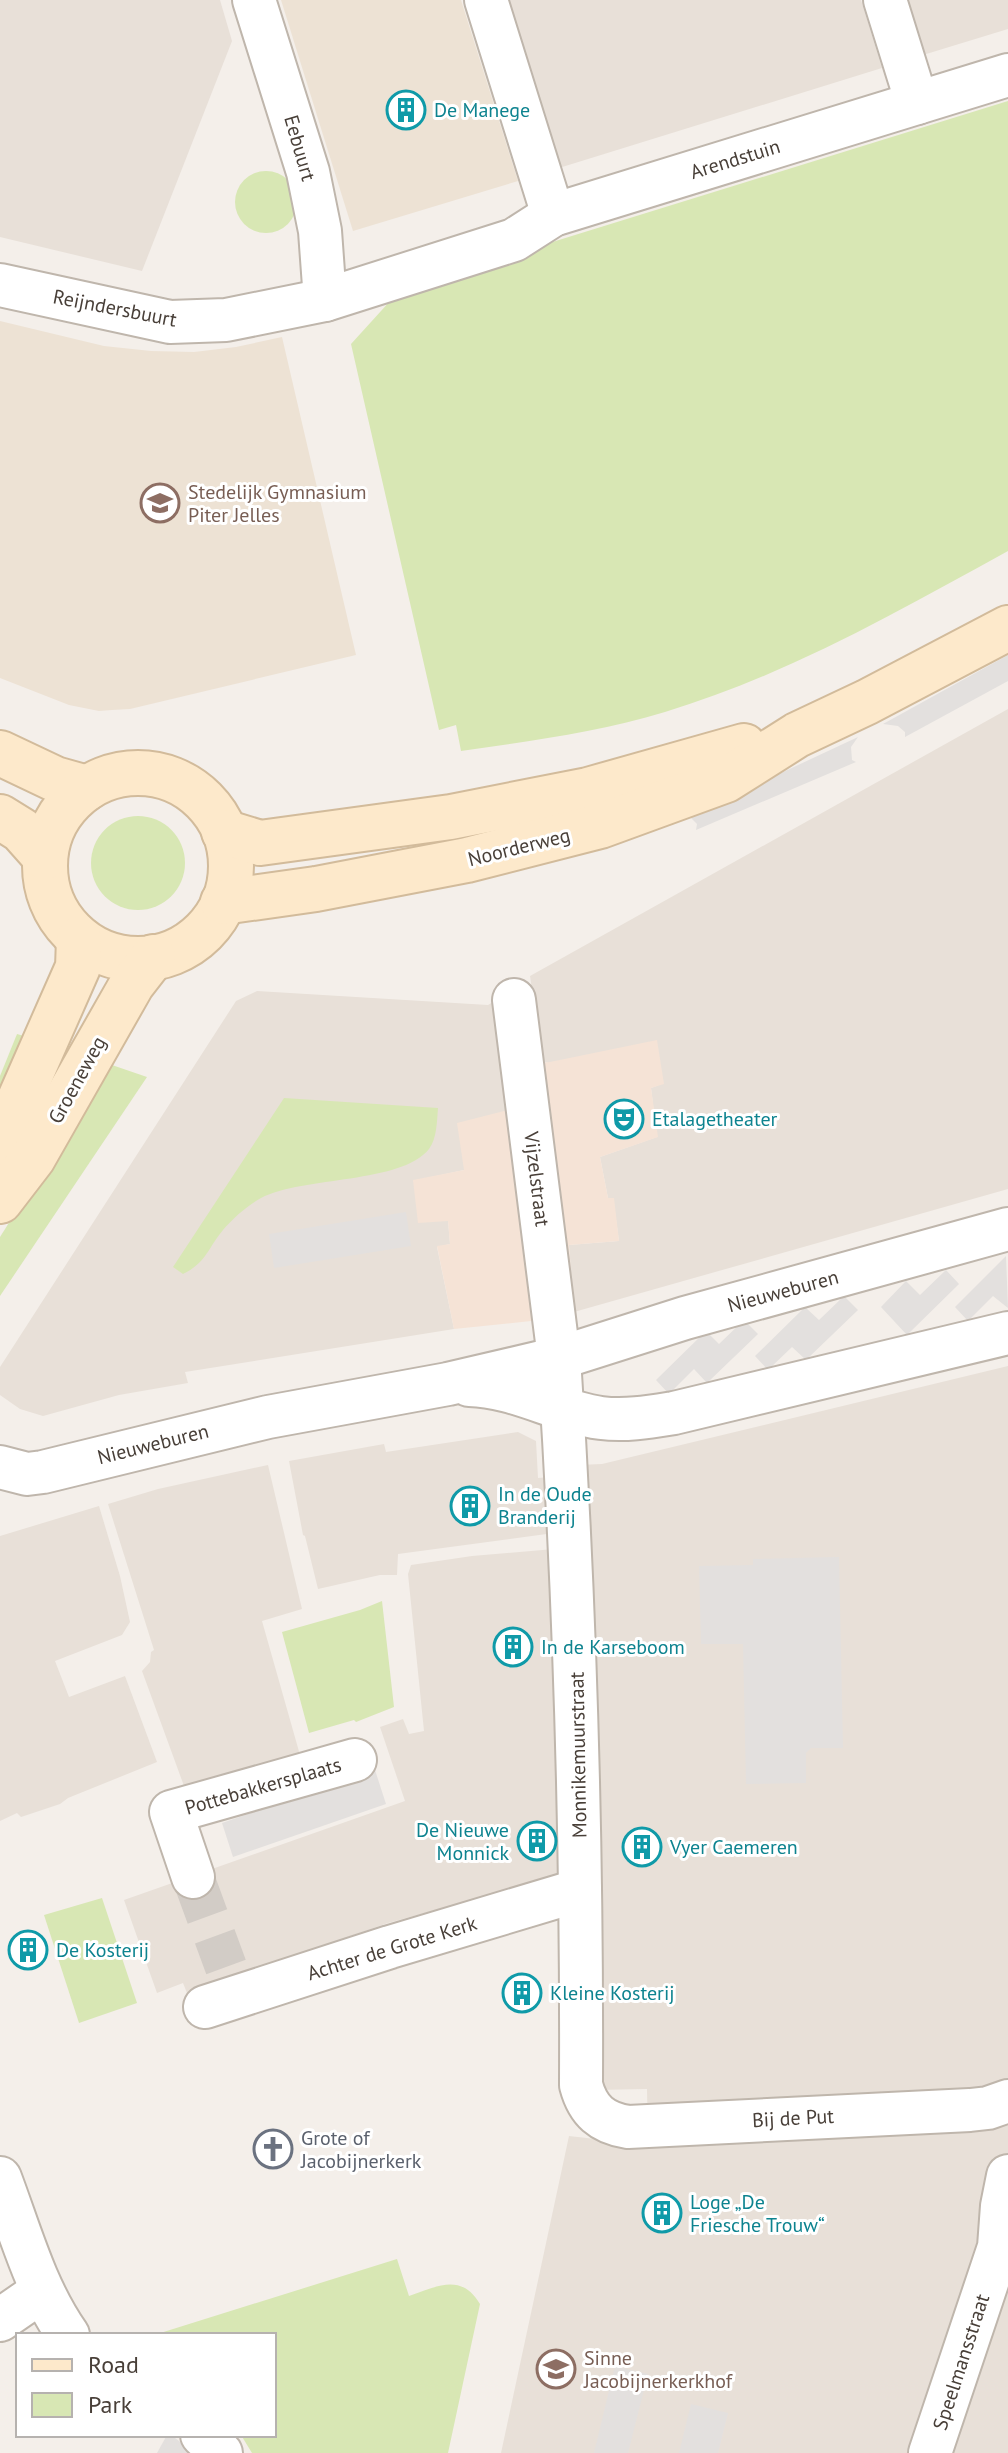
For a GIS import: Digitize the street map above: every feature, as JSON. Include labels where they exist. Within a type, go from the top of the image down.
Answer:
[{"type":"main road","name":"Noorderweg","points":[[223,902],[316,889],[533,845],[600,826],[726,780],[797,735],[1008,628]]},
{"type":"main road","name":"Noorderweg","points":[[224,832],[260,843],[451,817],[588,790],[719,751],[797,735]]},
{"type":"main road","points":[[0,753],[55,779],[87,788]]},
{"type":"main road","points":[[144,773],[173,780],[198,795],[209,806],[224,832],[231,868],[223,902],[216,916],[195,939],[169,954],[153,957],[114,956],[79,939],[52,903],[47,888],[45,857],[49,837],[71,801],[87,788],[129,774],[144,773]]},
{"type":"main road","points":[[0,817],[21,830],[45,857]]},
{"type":"main road","name":"Groeneweg","points":[[0,1144],[78,967],[79,939]]},
{"type":"main road","name":"Groeneweg","points":[[0,1201],[33,1158],[125,995],[153,957]]},
{"type":"street","name":"Eebuurt","points":[[254,0],[308,172],[320,231],[325,300]]},
{"type":"street","points":[[486,0],[553,215]]},
{"type":"street","points":[[885,0],[917,103]]},
{"type":"street","name":"Arendstuin","points":[[325,300],[514,240],[553,215],[1008,75]]},
{"type":"street","name":"Reijndersbuurt","points":[[0,285],[170,322],[226,320],[325,300]]},
{"type":"street","name":"Vijzelstraat","points":[[514,1000],[559,1358]]},
{"type":"street","name":"Nieuweburen","points":[[0,1467],[27,1474],[43,1472],[256,1420],[448,1384],[559,1358],[685,1318],[1008,1229]]},
{"type":"street","name":"Nieuweburen","points":[[448,1384],[486,1385],[598,1418],[633,1420],[705,1406],[1008,1333]]},
{"type":"street","points":[[559,1358],[562,1407]]},
{"type":"street","name":"Monnikemuurstraat","points":[[562,1407],[577,1673],[581,2085],[586,2102]]},
{"type":"street","name":"Pottebakkersplaats","points":[[193,1877],[171,1812],[355,1760]]},
{"type":"street","name":"Achter de Grote Kerk","points":[[223,1990],[390,1947],[580,1890]]},
{"type":"street","name":"Bij de Put","points":[[586,2102],[601,2119],[612,2125],[628,2127],[970,2110],[1008,2101]]},
{"type":"street","points":[[1004,2228],[1008,2176]]},
{"type":"street","points":[[0,2178],[42,2291],[67,2333]]},
{"type":"street","name":"Speelmansstraat","points":[[930,2453],[1004,2228]]},
{"type":"street","points":[[0,2320],[42,2291]]},
{"type":"street","points":[[204,2437],[221,2453]]},
{"type":"shaded area","points":[[0,0],[220,0],[232,41],[142,271],[0,237]]},
{"type":"shaded area","name":"De Manege","points":[[281,0],[461,0],[518,181],[353,231]]},
{"type":"shaded area","points":[[508,0],[861,0],[882,68],[559,168]]},
{"type":"shaded area","points":[[906,0],[1008,0],[1008,29],[923,55]]},
{"type":"shaded area","name":"Stedelijk Gymnasium Piter Jelles","points":[[0,321],[104,346],[151,351],[194,352],[282,337],[356,655],[130,709],[99,711],[69,705],[0,678]]},
{"type":"shaded area","points":[[1008,655],[1008,681],[905,737],[905,732],[898,726],[883,724]]},
{"type":"shaded area","points":[[1008,709],[1008,1189],[574,1312],[569,1245],[619,1241],[613,1198],[608,1198],[600,1157],[657,1137],[651,1088],[664,1083],[543,1062],[530,976]]},
{"type":"shaded area","points":[[858,737],[851,747],[852,760],[856,762],[696,830],[697,824],[689,816]]},
{"type":"shaded area","points":[[257,991],[488,1005],[493,1002],[508,1110],[464,1170],[413,1181],[448,1220],[450,1244],[437,1247],[454,1329],[185,1372],[188,1383],[119,1395],[43,1416],[20,1409],[0,1395],[0,1367],[236,1001]]},
{"type":"shaded area","points":[[657,1040],[664,1084],[651,1088],[658,1137],[600,1157],[608,1198],[614,1198],[619,1241],[569,1245],[574,1312],[531,1321],[454,1329],[437,1246],[450,1244],[448,1221],[418,1223],[413,1180],[464,1170],[457,1123],[508,1110],[503,1067],[550,1062]]},
{"type":"shaded area","points":[[406,1212],[411,1246],[274,1268],[269,1234]]},
{"type":"shaded area","points":[[1006,1256],[1008,1308],[993,1296],[968,1321],[955,1307]]},
{"type":"shaded area","points":[[946,1270],[959,1284],[907,1335],[881,1307],[906,1281],[920,1295]]},
{"type":"shaded area","points":[[844,1296],[858,1310],[806,1360],[792,1347],[768,1370],[755,1356],[805,1307],[819,1320]]},
{"type":"shaded area","points":[[744,1320],[758,1334],[707,1383],[694,1369],[669,1394],[656,1380],[706,1331],[719,1344]]},
{"type":"shaded area","points":[[1008,1366],[1008,2453],[501,2453],[569,2136],[648,2145],[647,2089],[596,2090],[578,1465],[602,1464]]},
{"type":"shaded area","points":[[518,1432],[536,1441],[538,1478],[550,1477],[554,1533],[398,1554],[397,1575],[380,1575],[318,1589],[303,1535],[289,1461],[384,1444],[386,1452]]},
{"type":"shaded area","points":[[268,1465],[302,1609],[262,1621],[300,1755],[184,1786],[142,1671],[150,1662],[154,1650],[108,1504],[158,1489]]},
{"type":"shaded area","points":[[99,1506],[130,1622],[122,1635],[55,1661],[69,1697],[125,1676],[157,1762],[60,1804],[21,1817],[17,1813],[0,1821],[0,1536]]},
{"type":"shaded area","points":[[554,1549],[564,1875],[388,1923],[187,1993],[183,1983],[157,1993],[124,1900],[405,1801],[380,1727],[403,1719],[409,1734],[424,1731],[408,1574],[411,1565]]},
{"type":"shaded area","points":[[839,1557],[843,1748],[811,1748],[806,1753],[806,1783],[746,1784],[743,1644],[701,1644],[699,1566],[753,1565],[753,1559]]},
{"type":"shaded area","points":[[375,1770],[386,1804],[233,1857],[222,1823]]},
{"type":"shaded area","points":[[615,2366],[648,2374],[628,2453],[594,2453]]},
{"type":"shaded area","points":[[691,2404],[728,2413],[718,2453],[679,2453]]},
{"type":"shaded area","points":[[166,2437],[174,2437],[195,2453],[157,2453]]},
{"type":"green space","points":[[1008,101],[1008,551],[841,640],[710,697],[615,725],[461,751],[456,725],[439,730],[351,344],[401,289]]},
{"type":"green space","points":[[260,171],[272,171],[288,180],[295,190],[295,214],[288,224],[272,233],[260,233],[240,219],[235,208],[235,196],[249,176]]},
{"type":"green space","points":[[138,816],[156,820],[171,830],[181,845],[185,863],[181,881],[171,896],[156,906],[138,910],[120,906],[105,896],[95,881],[91,863],[95,845],[105,830],[120,820]]},
{"type":"green space","points":[[17,1034],[31,1038],[0,1108],[0,1076]]},
{"type":"green space","points":[[109,1064],[147,1077],[0,1296],[0,1237]]},
{"type":"green space","points":[[284,1098],[438,1108],[435,1135],[429,1149],[416,1160],[397,1168],[301,1186],[261,1198],[231,1221],[202,1260],[183,1274],[173,1267]]},
{"type":"green space","points":[[382,1601],[394,1707],[356,1722],[354,1720],[309,1733],[282,1632]]},
{"type":"green space","points":[[102,1898],[137,2003],[79,2023],[44,1915]]},
{"type":"green space","points":[[397,2259],[409,2296],[438,2286],[456,2285],[473,2294],[480,2304],[448,2453],[252,2453],[242,2437],[276,2437],[276,2333],[160,2333]]},
{"type":"tunnel","points":[[193,1877],[226,1967]]},
{"type":"place","name":"De Manege","points":[[406,110]]},
{"type":"place","name":"Stedelijk Gymnasium Piter Jelles","points":[[160,503]]},
{"type":"place","name":"Etalagetheater","points":[[624,1119]]},
{"type":"place","name":"In de Oude Branderij","points":[[470,1506]]},
{"type":"place","name":"In de Karseboom","points":[[513,1647]]},
{"type":"place","name":"De Nieuwe Monnick","points":[[537,1841]]},
{"type":"place","name":"Vyer Caemeren","points":[[642,1847]]},
{"type":"place","name":"De Kosterij","points":[[28,1950]]},
{"type":"place","name":"Kleine Kosterij","points":[[522,1993]]},
{"type":"place","name":"Grote of Jacobijnerkerk","points":[[273,2149]]},
{"type":"place","name":"Loge „De Friesche Trouw“","points":[[662,2213]]},
{"type":"place","name":"Sinne Jacobijnerkerkhof","points":[[556,2369]]}]
